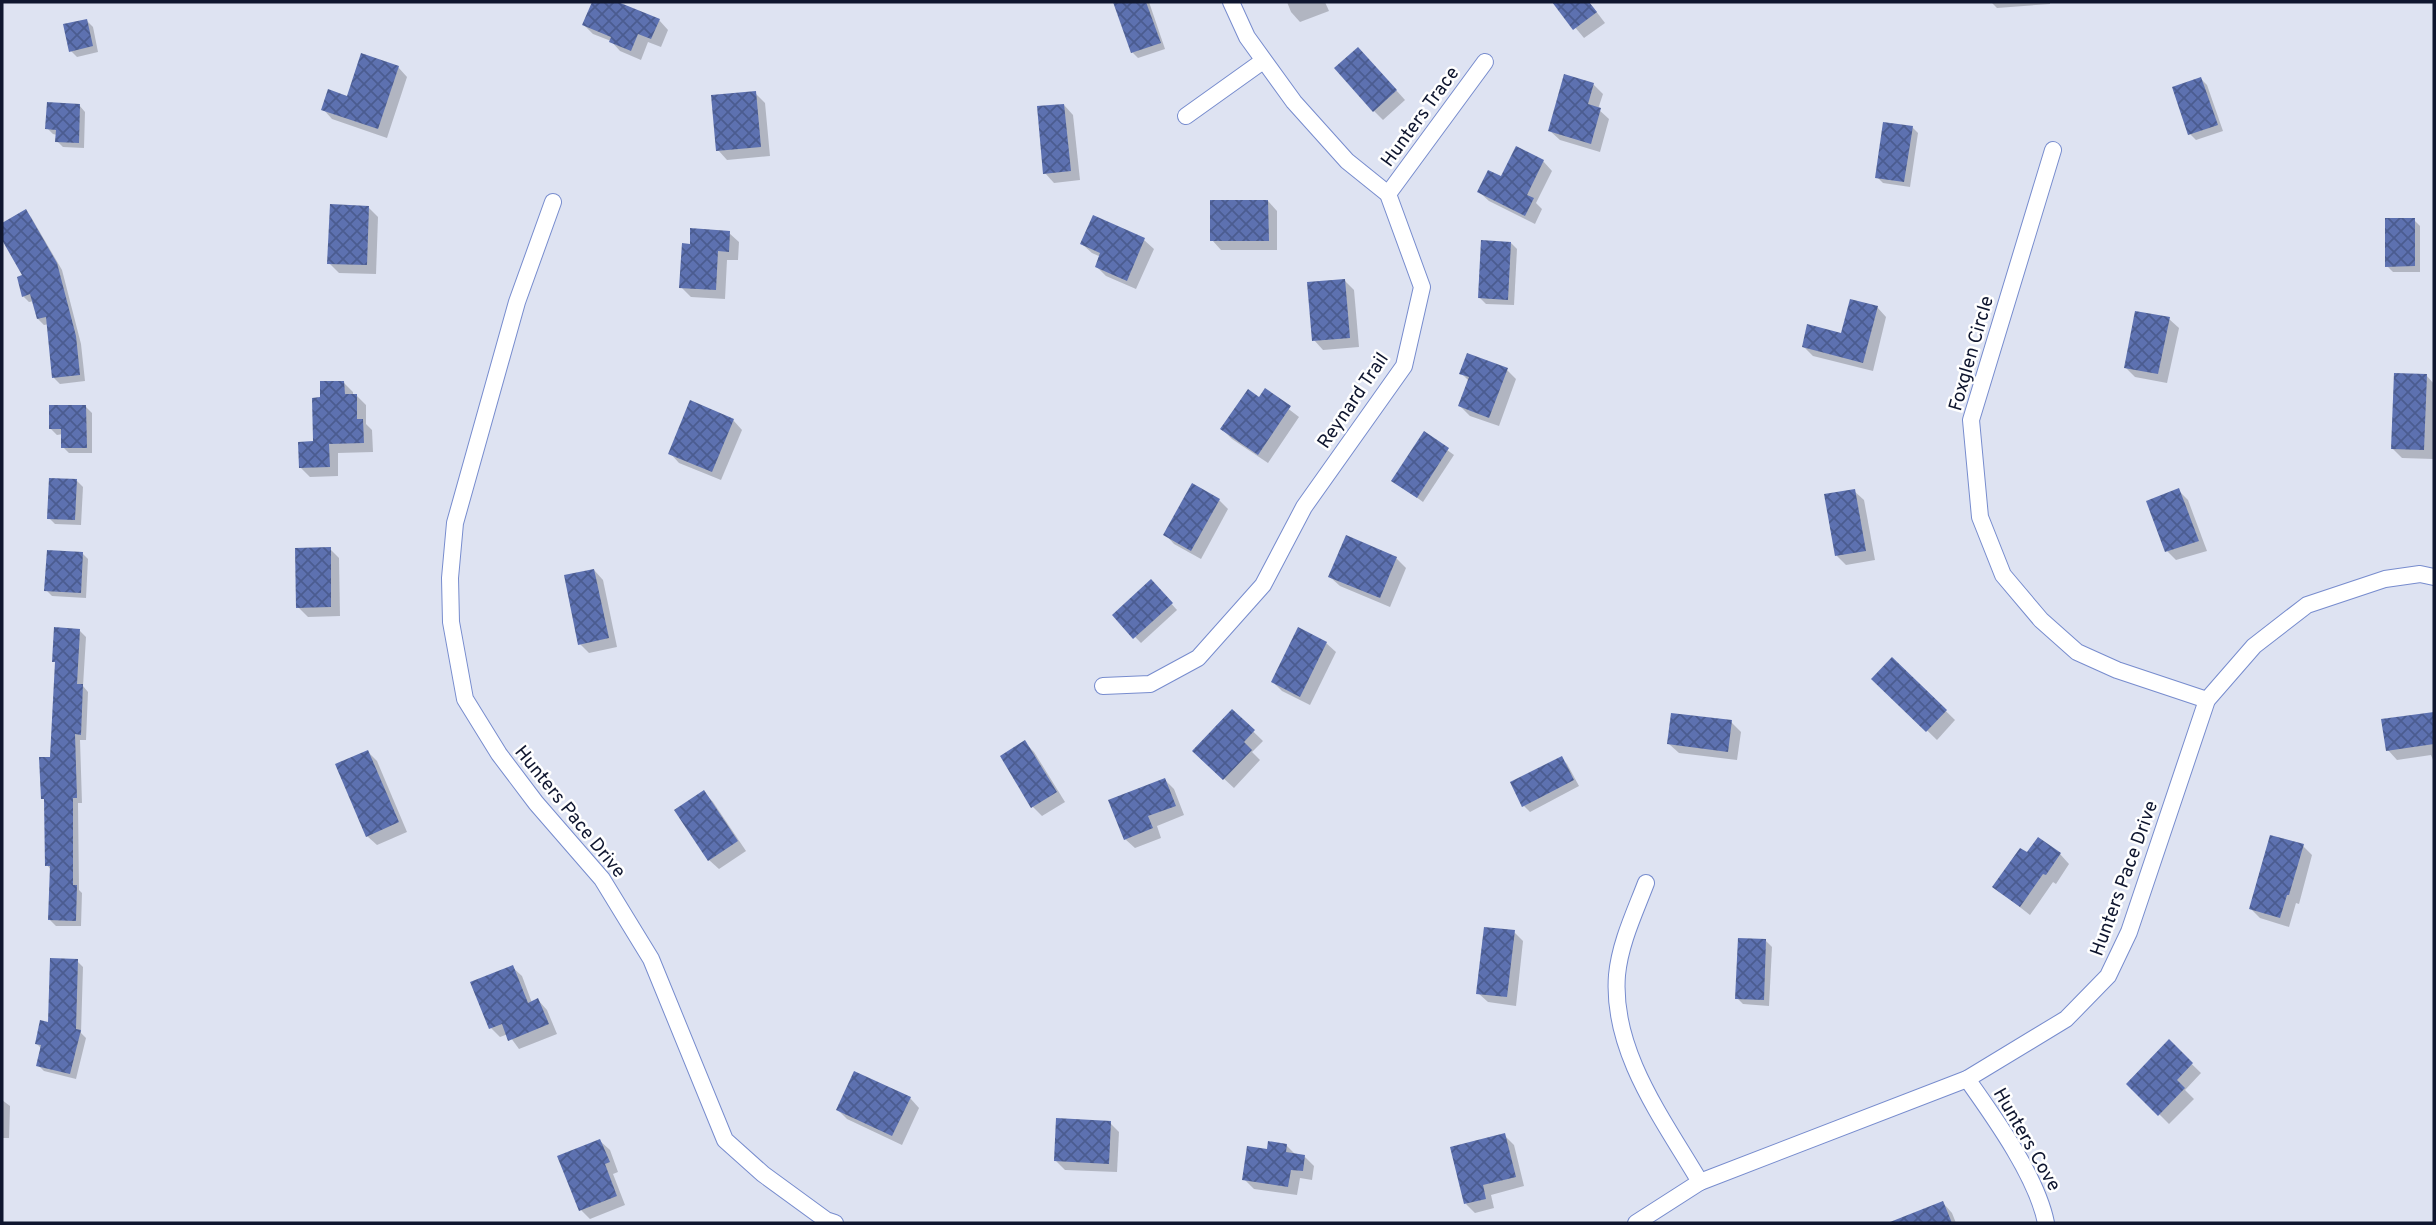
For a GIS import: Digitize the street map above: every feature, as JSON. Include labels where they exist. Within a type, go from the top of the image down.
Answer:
[{"type":"street","points":[[1231,2],[1247,37],[1294,102],[1347,161],[1388,194]]},
{"type":"street","points":[[1186,116],[1263,61]]},
{"type":"street","name":"Hunters Trace","points":[[1388,194],[1485,62]]},
{"type":"street","name":"Foxglen Circle","points":[[2053,150],[1971,420],[1980,517],[2003,575],[2041,620],[2077,652],[2117,670],[2207,701]]},
{"type":"street","name":"Reynard Trail","points":[[1103,686],[1150,684],[1198,657],[1263,585],[1304,507],[1404,366],[1422,287],[1388,194]]},
{"type":"street","name":"Hunters Pace Drive","points":[[553,202],[517,302],[455,523],[450,578],[451,622],[465,699],[499,754],[528,793],[602,879],[651,959],[725,1140],[763,1174],[826,1220],[835,1223]]},
{"type":"street","name":"Hunters Pace Drive","points":[[1636,1223],[1700,1182],[1967,1079],[2066,1018],[2108,976],[2129,932],[2207,701],[2254,646],[2307,606],[2385,579],[2420,575],[2434,577]]},
{"type":"street","points":[[1646,883],[1627,931],[1618,972],[1616,1002],[1620,1025],[1622,1036],[1649,1095],[1700,1182]]},
{"type":"street","name":"Hunters Cove","points":[[1967,1079],[1999,1124],[2043,1204],[2046,1223]]},
{"type":"building","points":[[592,2],[618,2],[660,19],[651,39],[638,34],[631,51],[609,42],[611,37],[582,25]]},
{"type":"building","points":[[1113,2],[1146,2],[1161,43],[1131,53]]},
{"type":"building","points":[[1552,2],[1589,2],[1597,12],[1573,30]]},
{"type":"building","points":[[87,19],[93,46],[69,52],[63,24]]},
{"type":"building","points":[[1358,47],[1397,90],[1373,112],[1334,68]]},
{"type":"building","points":[[361,53],[399,66],[378,129],[321,110],[328,89],[347,96]]},
{"type":"building","points":[[1564,74],[1594,83],[1588,104],[1601,108],[1591,144],[1548,131]]},
{"type":"building","points":[[2201,77],[2218,125],[2188,135],[2172,87]]},
{"type":"building","points":[[756,91],[761,147],[716,151],[711,95]]},
{"type":"building","points":[[47,102],[80,104],[79,143],[55,142],[56,130],[45,129]]},
{"type":"building","points":[[1064,104],[1071,171],[1043,174],[1037,106]]},
{"type":"building","points":[[1883,122],[1913,126],[1904,182],[1875,178]]},
{"type":"building","points":[[1516,146],[1544,160],[1527,195],[1534,198],[1525,216],[1477,192],[1488,170],[1501,176]]},
{"type":"building","points":[[1210,200],[1268,200],[1269,241],[1210,241]]},
{"type":"building","points":[[330,204],[369,206],[367,265],[327,264]]},
{"type":"building","points":[[26,209],[57,263],[76,336],[80,375],[52,378],[46,317],[37,319],[30,294],[22,297],[17,277],[22,275],[2,240],[2,223]]},
{"type":"building","points":[[1093,215],[1145,238],[1127,281],[1095,267],[1100,253],[1080,244]]},
{"type":"building","points":[[2385,218],[2415,218],[2415,266],[2385,267]]},
{"type":"building","points":[[690,228],[730,231],[729,252],[718,251],[716,290],[679,288],[682,243],[690,244]]},
{"type":"building","points":[[1481,240],[1511,242],[1508,300],[1478,298]]},
{"type":"building","points":[[1345,279],[1350,338],[1312,341],[1307,282]]},
{"type":"building","points":[[1850,299],[1878,306],[1863,363],[1802,347],[1807,324],[1841,333]]},
{"type":"building","points":[[2135,311],[2170,317],[2158,374],[2124,368]]},
{"type":"building","points":[[1467,353],[1508,368],[1489,418],[1458,406],[1469,377],[1459,374]]},
{"type":"building","points":[[2394,373],[2427,374],[2424,450],[2391,449]]},
{"type":"building","points":[[320,381],[344,381],[345,394],[357,394],[357,419],[363,419],[364,443],[329,444],[330,467],[299,468],[298,442],[313,441],[312,398],[320,397]]},
{"type":"building","points":[[1265,388],[1291,406],[1258,455],[1220,429],[1248,389],[1259,397]]},
{"type":"building","points":[[690,400],[734,419],[712,472],[668,454]]},
{"type":"building","points":[[49,405],[86,405],[87,448],[61,448],[61,429],[49,429]]},
{"type":"building","points":[[1424,431],[1449,448],[1417,498],[1391,481]]},
{"type":"building","points":[[49,478],[77,479],[75,520],[47,519]]},
{"type":"building","points":[[1192,483],[1220,499],[1191,551],[1163,535]]},
{"type":"building","points":[[2179,488],[2199,541],[2165,552],[2146,501]]},
{"type":"building","points":[[1855,489],[1866,551],[1835,556],[1824,494]]},
{"type":"building","points":[[1346,535],[1397,557],[1380,598],[1328,577]]},
{"type":"building","points":[[331,547],[331,607],[296,608],[295,548]]},
{"type":"building","points":[[47,550],[83,552],[81,593],[44,591]]},
{"type":"building","points":[[594,569],[609,638],[578,645],[564,575]]},
{"type":"building","points":[[1151,579],[1173,603],[1133,639],[1112,615]]},
{"type":"building","points":[[54,627],[80,629],[77,684],[83,684],[81,735],[75,734],[77,798],[73,798],[73,885],[77,885],[76,921],[48,920],[50,866],[45,866],[44,799],[41,799],[39,757],[50,757]]},
{"type":"building","points":[[1298,627],[1327,642],[1300,697],[1271,682]]},
{"type":"building","points":[[1892,657],[1947,710],[1926,732],[1871,679]]},
{"type":"building","points":[[1232,709],[1255,730],[1244,742],[1252,750],[1223,780],[1192,751]]},
{"type":"building","points":[[2434,712],[2434,744],[2386,751],[2381,719]]},
{"type":"building","points":[[1671,713],[1732,720],[1728,752],[1667,744]]},
{"type":"building","points":[[1025,740],[1057,792],[1031,808],[1000,756]]},
{"type":"building","points":[[368,750],[399,822],[366,837],[335,764]]},
{"type":"building","points":[[1562,756],[1574,780],[1522,807],[1510,782]]},
{"type":"building","points":[[1165,778],[1176,806],[1148,816],[1153,828],[1124,840],[1108,800]]},
{"type":"building","points":[[704,790],[738,841],[708,861],[674,810]]},
{"type":"building","points":[[2270,835],[2304,844],[2280,918],[2249,909]]},
{"type":"building","points":[[2038,837],[2061,853],[2020,907],[1992,887],[2020,848],[2027,852]]},
{"type":"building","points":[[1484,927],[1515,930],[1507,997],[1476,994]]},
{"type":"building","points":[[1738,938],[1766,939],[1764,1000],[1735,999]]},
{"type":"building","points":[[50,958],[78,959],[76,1029],[81,1030],[70,1074],[36,1066],[41,1045],[35,1044],[40,1020],[48,1022]]},
{"type":"building","points":[[513,965],[528,1003],[538,998],[549,1024],[508,1041],[502,1024],[489,1029],[470,982]]},
{"type":"building","points":[[2169,1039],[2193,1063],[2177,1080],[2185,1088],[2158,1116],[2126,1084]]},
{"type":"building","points":[[854,1071],[911,1097],[892,1136],[836,1110]]},
{"type":"building","points":[[1056,1118],[1111,1121],[1109,1164],[1054,1161]]},
{"type":"building","points":[[1505,1133],[1516,1177],[1483,1185],[1486,1199],[1464,1204],[1450,1147]]},
{"type":"building","points":[[600,1139],[610,1162],[605,1164],[617,1196],[579,1211],[557,1156]]},
{"type":"building","points":[[1268,1141],[1287,1144],[1286,1152],[1305,1155],[1303,1171],[1291,1170],[1288,1187],[1242,1180],[1247,1146],[1267,1149]]},
{"type":"building","points":[[1943,1201],[1952,1223],[1890,1222]]}]
